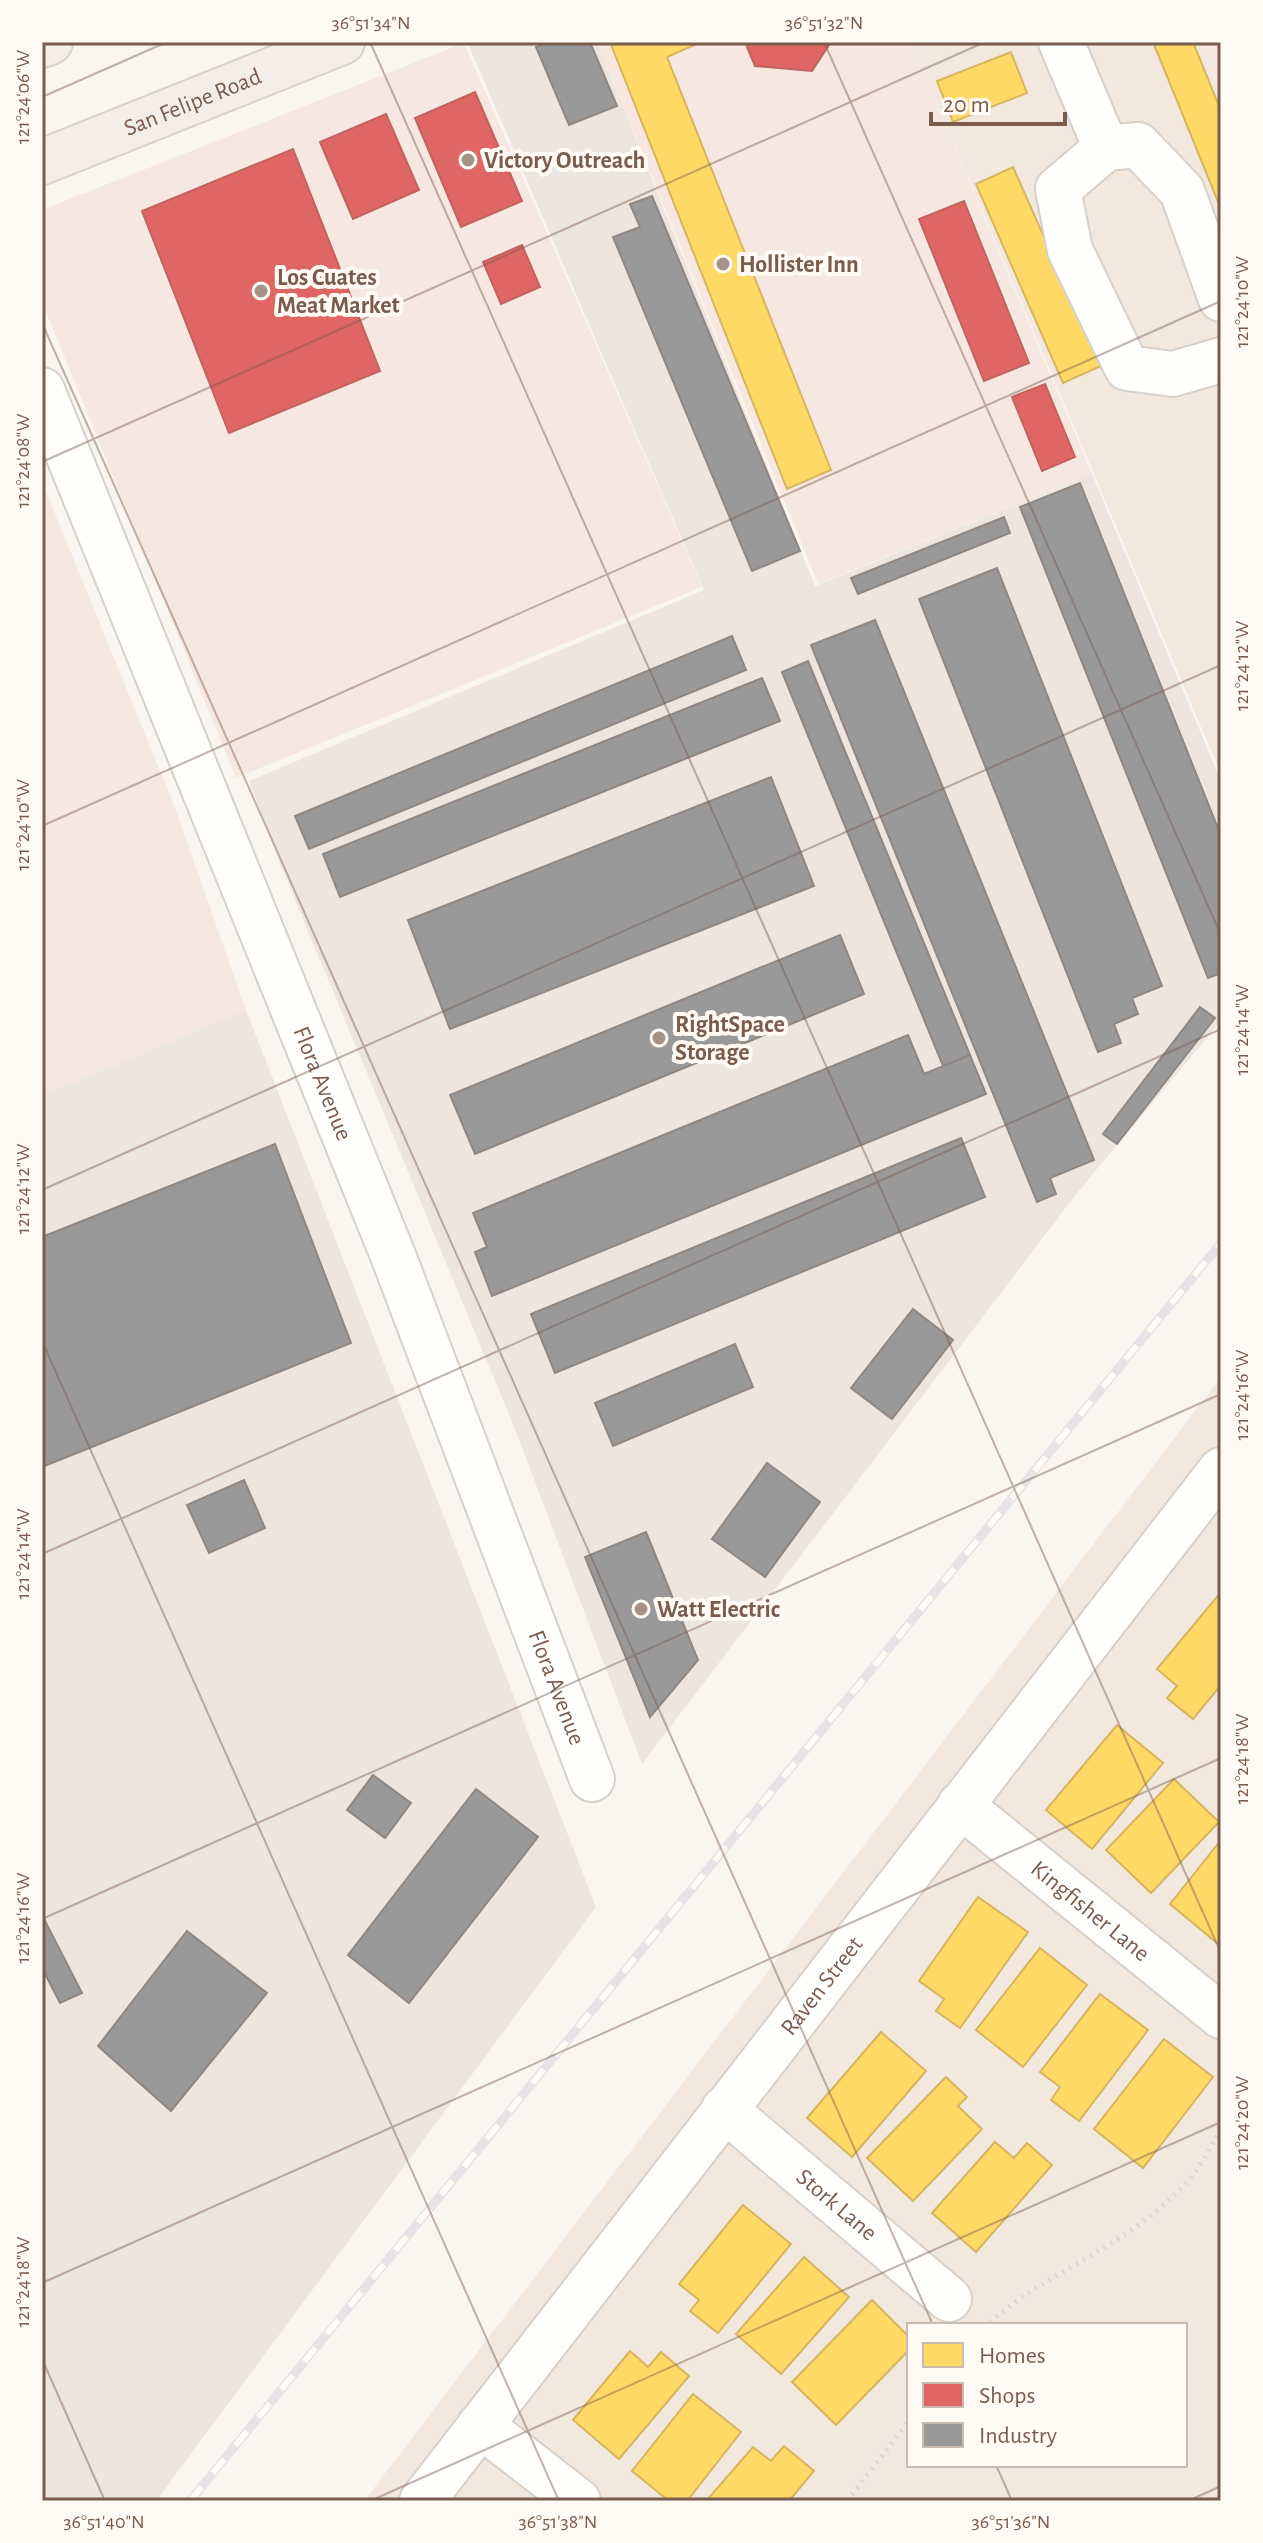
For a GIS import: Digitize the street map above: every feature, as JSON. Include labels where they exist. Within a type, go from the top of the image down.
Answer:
[{"type":"main road","points":[[42,45],[50,42]]},
{"type":"main road","name":"San Felipe Road","points":[[42,162],[342,42]]},
{"type":"street","points":[[1061,42],[1106,148]]},
{"type":"street","points":[[1221,299],[1182,191],[1138,145],[1106,148],[1058,189],[1070,250],[1127,368],[1173,374],[1221,360]]},
{"type":"street","name":"Flora Avenue","points":[[42,390],[394,1258],[592,1779]]},
{"type":"street","name":"Raven Street","points":[[422,2501],[960,1805],[1213,1496]]},
{"type":"street","name":"Kingfisher Lane","points":[[960,1805],[1221,2016]]},
{"type":"street","name":"Stork Lane","points":[[724,2109],[949,2299]]},
{"type":"street","points":[[480,2425],[578,2501]]},
{"type":"path","points":[[988,2323],[1016,2300],[1132,2229],[1168,2202],[1201,2164],[1221,2129]]},
{"type":"path","points":[[847,2501],[907,2424]]},
{"type":"shaded area","points":[[467,42],[597,42],[815,586],[1092,474],[1221,781],[1221,1021],[1077,1193],[642,1764],[513,1424],[281,866],[249,781],[704,590]]},
{"type":"shaded area","points":[[597,42],[911,42],[1092,474],[818,584]]},
{"type":"shaded area","points":[[911,42],[1198,42],[1221,97],[1221,774]]},
{"type":"shaded area","points":[[1198,42],[1221,42],[1221,97]]},
{"type":"shaded area","points":[[464,43],[702,587],[236,778],[42,302],[42,210]]},
{"type":"shaded area","points":[[42,482],[174,805],[246,1010],[42,1096]]},
{"type":"shaded area","points":[[246,1010],[596,1907],[156,2501],[42,2501],[42,1096]]},
{"type":"shaded area","points":[[1221,1377],[1221,2501],[364,2501]]},
{"type":"building: Homes","name":"Hollister Inn","points":[[610,42],[701,42],[667,57],[831,470],[787,489]]},
{"type":"building: Homes","points":[[1153,42],[1193,42],[1221,111],[1221,209]]},
{"type":"building: Homes","points":[[1011,52],[1027,93],[953,122],[937,81]]},
{"type":"building: Homes","points":[[1013,167],[1101,366],[1063,383],[976,184]]},
{"type":"building: Homes","points":[[1221,1592],[1221,1685],[1193,1719],[1167,1698],[1177,1686],[1157,1669]]},
{"type":"building: Homes","points":[[1117,1725],[1163,1763],[1092,1849],[1046,1810]]},
{"type":"building: Homes","points":[[1174,1779],[1219,1822],[1151,1893],[1106,1850]]},
{"type":"building: Homes","points":[[1221,1840],[1221,1938],[1217,1943],[1170,1904]]},
{"type":"building: Homes","points":[[978,1897],[1028,1932],[960,2028],[936,2011],[944,1999],[919,1981]]},
{"type":"building: Homes","points":[[1040,1948],[1087,1985],[1023,2067],[976,2030]]},
{"type":"building: Homes","points":[[1100,1994],[1148,2030],[1079,2121],[1051,2100],[1060,2087],[1040,2072]]},
{"type":"building: Homes","points":[[881,2032],[926,2071],[852,2157],[807,2118]]},
{"type":"building: Homes","points":[[1164,2039],[1213,2077],[1143,2168],[1094,2129]]},
{"type":"building: Homes","points":[[946,2077],[967,2097],[958,2106],[982,2129],[913,2201],[867,2158]]},
{"type":"building: Homes","points":[[995,2142],[1014,2158],[1027,2143],[1052,2165],[976,2252],[932,2213]]},
{"type":"building: Homes","points":[[743,2205],[791,2244],[718,2333],[690,2311],[699,2300],[679,2284]]},
{"type":"building: Homes","points":[[804,2257],[849,2297],[781,2374],[736,2334]]},
{"type":"building: Homes","points":[[872,2300],[907,2335],[907,2352],[836,2425],[792,2382]]},
{"type":"building: Homes","points":[[630,2351],[648,2367],[661,2352],[689,2376],[619,2459],[573,2420]]},
{"type":"building: Homes","points":[[693,2394],[741,2432],[687,2501],[669,2501],[632,2471]]},
{"type":"building: Homes","points":[[784,2446],[814,2471],[789,2501],[706,2501],[753,2447],[771,2461]]},
{"type":"building: Shops","points":[[745,42],[831,42],[812,71],[755,66]]},
{"type":"building: Shops","name":"Victory Outreach","points":[[475,92],[522,201],[461,227],[415,118]]},
{"type":"building: Shops","points":[[386,114],[419,190],[353,219],[320,142]]},
{"type":"building: Shops","name":"Los Cuates Meat Market","points":[[293,149],[380,371],[229,433],[142,211]]},
{"type":"building: Shops","points":[[964,201],[1029,363],[984,381],[919,219]]},
{"type":"building: Shops","points":[[522,245],[540,287],[501,304],[483,262]]},
{"type":"building: Shops","points":[[1045,384],[1075,457],[1042,471],[1012,397]]},
{"type":"building: Industry","points":[[549,42],[590,42],[617,106],[569,125],[536,47]]},
{"type":"building: Industry","points":[[652,196],[800,551],[752,571],[613,237],[640,227],[630,204]]},
{"type":"building: Industry","points":[[1080,483],[1221,836],[1221,973],[1208,978],[1020,507]]},
{"type":"building: Industry","points":[[1004,517],[1010,533],[858,594],[851,578]]},
{"type":"building: Industry","points":[[997,568],[1162,986],[1132,998],[1138,1014],[1114,1024],[1121,1043],[1098,1052],[919,599]]},
{"type":"building: Industry","points":[[875,620],[1094,1160],[1050,1178],[1056,1194],[1037,1202],[811,645]]},
{"type":"building: Industry","points":[[732,636],[746,670],[309,849],[295,816]]},
{"type":"building: Industry","points":[[808,661],[970,1055],[943,1066],[782,672]]},
{"type":"building: Industry","points":[[762,678],[780,721],[340,897],[323,854]]},
{"type":"building: Industry","points":[[771,777],[814,886],[450,1029],[408,920]]},
{"type":"building: Industry","points":[[840,935],[864,994],[475,1154],[450,1095]]},
{"type":"building: Industry","points":[[1200,1007],[1215,1018],[1117,1144],[1103,1134]]},
{"type":"building: Industry","points":[[908,1035],[924,1074],[970,1055],[986,1094],[492,1296],[475,1252],[487,1247],[473,1213]]},
{"type":"building: Industry","points":[[961,1138],[985,1197],[555,1373],[531,1314]]},
{"type":"building: Industry","points":[[275,1144],[351,1343],[42,1467],[42,1237]]},
{"type":"building: Industry","points":[[913,1309],[953,1340],[892,1419],[851,1388]]},
{"type":"building: Industry","points":[[735,1344],[753,1387],[613,1446],[595,1403]]},
{"type":"building: Industry","points":[[767,1463],[820,1502],[765,1577],[712,1539]]},
{"type":"building: Industry","points":[[244,1480],[265,1528],[209,1553],[187,1505]]},
{"type":"building: Industry","name":"Watt Electric","points":[[646,1532],[698,1660],[650,1717],[585,1557]]},
{"type":"building: Industry","points":[[373,1775],[411,1803],[385,1838],[347,1810]]},
{"type":"building: Industry","points":[[476,1789],[538,1837],[409,2003],[348,1955]]},
{"type":"building: Industry","points":[[44,1919],[82,1993],[60,2003],[42,1968]]},
{"type":"building: Industry","points":[[187,1931],[267,1993],[171,2111],[98,2046]]},
{"type":"railway","points":[[190,2501],[1221,1243]]},
{"type":"place","name":"Victory Outreach","points":[[468,160]]},
{"type":"place","name":"Hollister Inn","points":[[723,264]]},
{"type":"place","name":"Los Cuates Meat Market","points":[[261,291]]},
{"type":"place","name":"RightSpace Storage","points":[[659,1038]]},
{"type":"place","name":"Watt Electric","points":[[641,1609]]}]
